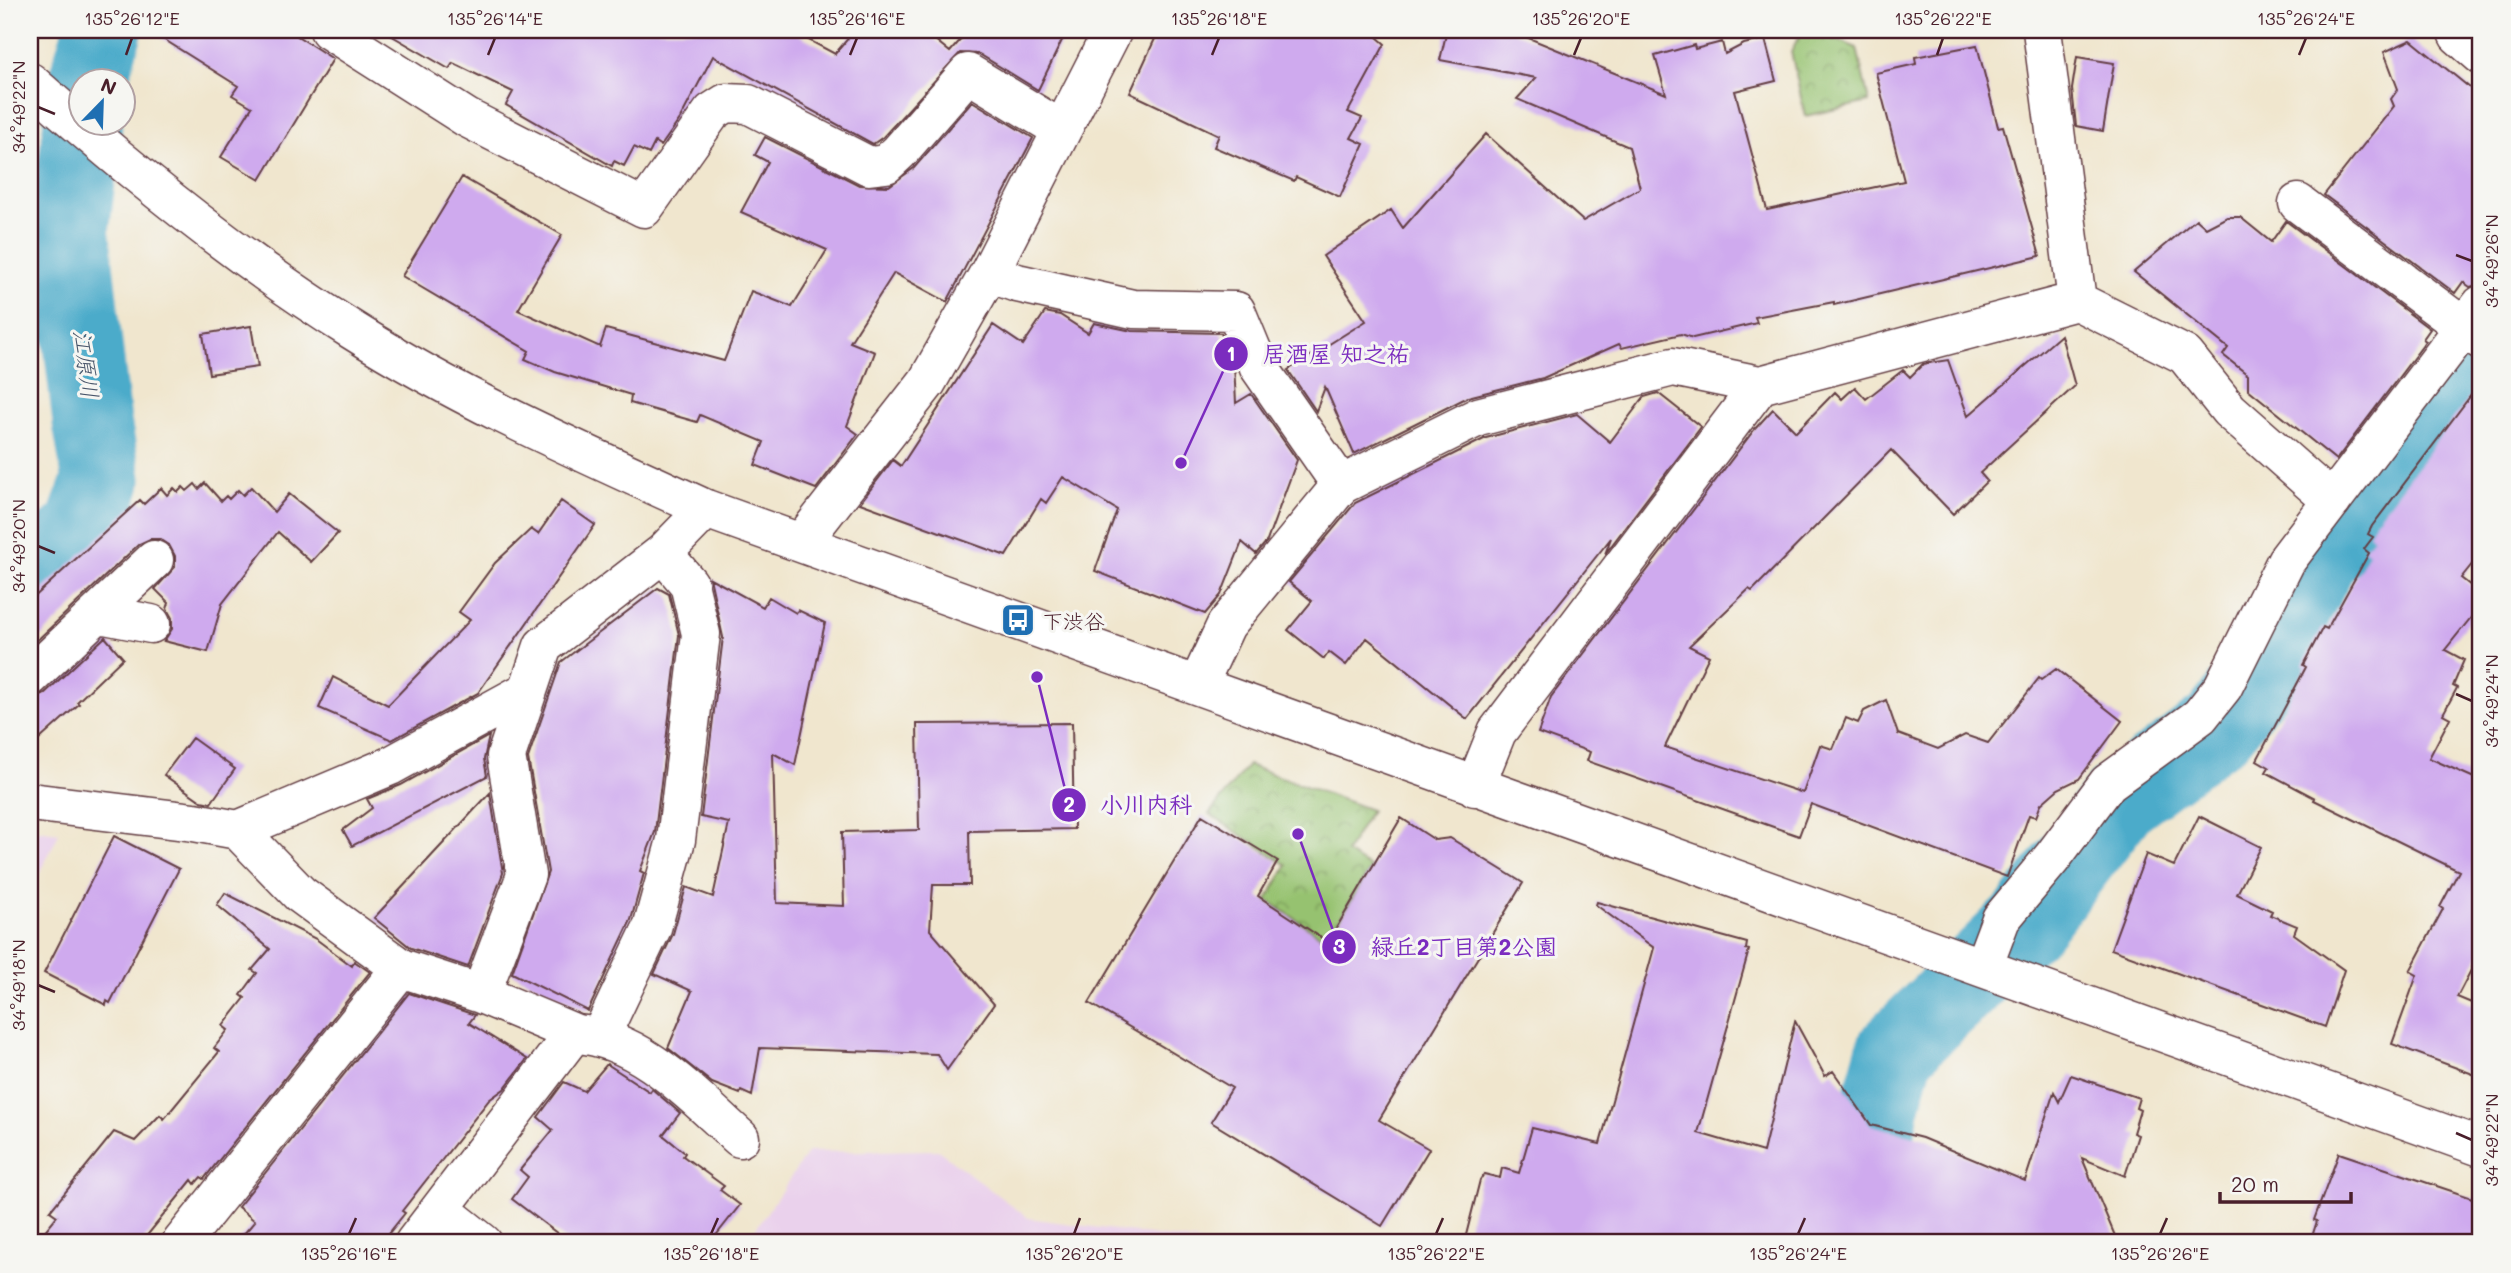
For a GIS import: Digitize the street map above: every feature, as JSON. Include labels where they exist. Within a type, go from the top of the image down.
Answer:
[{"type":"street","points":[[801,543],[927,382],[989,273],[1113,30]]},
{"type":"street","points":[[2042,30],[2077,301]]},
{"type":"street","points":[[2456,30],[2458,36],[2481,55]]},
{"type":"street","points":[[337,32],[467,118],[644,208],[712,112],[726,103],[748,104],[869,166],[886,163],[900,152],[968,73],[1062,130]]},
{"type":"street","points":[[42,93],[224,244],[353,331],[491,410],[706,509],[2481,1147]]},
{"type":"street","points":[[1983,967],[2001,919],[2052,859],[2108,783],[2200,716],[2223,687],[2286,561],[2476,324],[2298,203]]},
{"type":"street","points":[[989,273],[1017,283],[1133,309],[1236,311],[1259,367],[1341,485]]},
{"type":"street","points":[[1198,685],[1226,625],[1341,485],[1478,417],[1674,366],[1760,385],[2077,301],[2185,355],[2229,410],[2332,501]]},
{"type":"street","points":[[1475,787],[1497,732],[1760,385]]},
{"type":"street","points":[[481,994],[526,875],[506,756],[543,646],[663,553],[706,509]]},
{"type":"street","points":[[414,1243],[587,1034],[652,928],[676,840],[701,635],[689,584],[663,553]]},
{"type":"street","points":[[30,677],[100,614],[154,560]]},
{"type":"street","points":[[100,614],[151,624]]},
{"type":"street","points":[[30,802],[238,830],[390,766],[527,691]]},
{"type":"street","points":[[238,830],[300,894],[401,968],[481,994],[587,1034],[666,1072],[740,1138]]},
{"type":"street","points":[[181,1243],[401,968]]},
{"type":"street","points":[[440,1209],[483,1243]]},
{"type":"shaded area","points":[[30,829],[59,833],[30,894]]},
{"type":"shaded area","points":[[938,1150],[1028,1218],[1207,1243],[746,1243],[808,1152]]},
{"type":"green space","points":[[1802,30],[1813,30],[1857,48],[1869,102],[1805,116],[1791,52]]},
{"type":"green space","points":[[1248,765],[1371,810],[1346,853],[1371,868],[1327,940],[1267,900],[1287,865],[1209,814]]},
{"type":"building","points":[[149,30],[288,30],[333,59],[260,180],[221,157],[252,107],[232,95],[238,86]]},
{"type":"building","points":[[382,30],[790,30],[835,54],[855,30],[923,30],[950,52],[969,30],[1067,30],[1038,90],[979,54],[960,53],[883,137],[873,144],[713,56],[680,119],[661,146],[655,142],[649,154],[634,147],[624,166],[614,161],[612,166],[506,105],[513,92],[453,63],[449,69]]},
{"type":"building","points":[[1159,30],[1369,30],[1385,44],[1348,112],[1362,118],[1351,138],[1364,144],[1340,197],[1296,177],[1294,181],[1214,147],[1219,135],[1130,93]]},
{"type":"building","points":[[1447,30],[1509,30],[1666,94],[1655,56],[1694,45],[1695,49],[1722,42],[1725,54],[1744,44],[1765,39],[1776,81],[1735,91],[1767,210],[1904,181],[1876,73],[1916,64],[1915,57],[1977,45],[1998,127],[2003,126],[2040,256],[1834,305],[1834,302],[1755,317],[1757,323],[1693,338],[1681,334],[1622,348],[1619,344],[1543,378],[1468,397],[1354,454],[1325,387],[1316,411],[1288,370],[1366,321],[1323,256],[1391,210],[1403,228],[1486,134],[1583,221],[1640,188],[1629,147],[1517,99],[1536,78],[1440,60]]},
{"type":"building","points":[[2411,40],[2481,97],[2481,284],[2470,287],[2463,282],[2455,293],[2324,195],[2394,106],[2391,99],[2398,89],[2384,52]]},
{"type":"building","points":[[2077,57],[2114,63],[2103,131],[2076,126],[2072,89]]},
{"type":"building","points":[[972,101],[1033,138],[947,302],[894,273],[850,342],[875,352],[847,426],[858,434],[816,489],[755,465],[764,442],[700,415],[697,422],[630,403],[631,395],[555,372],[525,359],[529,351],[402,276],[462,177],[562,235],[518,310],[600,347],[606,329],[724,361],[751,291],[792,307],[827,250],[741,212],[768,162],[755,155],[765,137],[859,185],[889,186],[914,168]]},
{"type":"building","points":[[2227,217],[2240,217],[2271,242],[2286,221],[2430,329],[2423,339],[2426,341],[2336,460],[2248,389],[2248,375],[2223,355],[2228,348],[2134,272],[2196,219],[2206,228]]},
{"type":"building","points":[[1045,312],[1060,315],[1088,333],[1094,323],[1132,331],[1221,333],[1234,364],[1236,403],[1251,394],[1297,460],[1267,541],[1256,554],[1242,542],[1221,595],[1205,614],[1095,571],[1117,510],[1063,477],[1046,503],[1041,499],[1006,556],[860,503],[893,460],[901,466],[993,325],[1023,345]]},
{"type":"building","points":[[251,326],[258,367],[209,374],[203,334]]},
{"type":"building","points":[[2061,335],[2075,386],[1980,473],[1987,481],[1953,514],[1891,450],[1752,591],[1749,589],[1689,646],[1709,656],[1665,747],[1803,793],[1820,745],[1833,749],[1846,718],[1858,723],[1864,711],[1886,700],[1898,734],[1938,749],[1965,735],[1988,743],[2039,678],[2041,680],[2056,669],[2122,721],[2079,779],[2058,789],[2041,804],[2036,817],[2029,815],[2007,877],[1811,804],[1799,836],[1587,761],[1590,752],[1538,733],[1551,697],[1754,430],[1773,409],[1796,432],[1835,392],[1842,399],[1855,387],[1866,399],[1903,370],[1910,377],[1923,364],[1948,360],[1968,416]]},
{"type":"building","points":[[2481,382],[2481,553],[2461,578],[2481,594],[2481,605],[2445,650],[2464,660],[2453,686],[2457,688],[2443,714],[2450,718],[2429,758],[2481,781],[2481,951],[2457,997],[2481,1007],[2481,1077],[2392,1044],[2417,975],[2410,971],[2443,909],[2440,907],[2459,871],[2314,800],[2315,798],[2266,772],[2269,767],[2257,760],[2306,667],[2303,665],[2323,627],[2327,629],[2369,553],[2364,549],[2373,537],[2368,534],[2372,526]]},
{"type":"building","points":[[1658,393],[1701,427],[1605,554],[1611,538],[1467,719],[1367,638],[1346,665],[1329,652],[1324,659],[1288,630],[1312,601],[1289,582],[1355,503],[1486,438],[1577,414],[1610,442],[1644,397]]},
{"type":"building","points":[[205,483],[221,501],[226,496],[229,499],[238,490],[243,495],[251,487],[274,512],[289,494],[338,533],[311,562],[278,532],[222,604],[208,652],[164,641],[172,629],[172,618],[167,609],[169,603],[155,589],[175,567],[175,556],[169,545],[160,539],[150,539],[139,544],[30,647],[30,601],[140,500],[144,504],[161,488],[167,495],[174,488],[178,492],[183,487],[187,491],[195,484],[199,489]]},
{"type":"building","points":[[561,501],[595,525],[478,693],[392,740],[319,708],[333,677],[388,705],[470,620],[459,612],[495,563],[531,529],[538,534]]},
{"type":"building","points":[[710,578],[763,607],[769,597],[796,613],[798,610],[825,623],[795,765],[773,753],[777,903],[844,906],[842,832],[919,830],[917,724],[1072,723],[1074,829],[969,831],[970,885],[933,885],[930,930],[994,1004],[947,1070],[937,1054],[760,1048],[752,1096],[712,1083],[668,1048],[692,991],[654,974],[673,934],[686,887],[713,897],[729,823],[701,817],[723,637]]},
{"type":"building","points":[[658,588],[669,594],[679,635],[655,832],[640,871],[644,873],[631,920],[588,1011],[512,973],[548,872],[528,758],[561,662]]},
{"type":"building","points":[[105,637],[123,658],[77,702],[79,704],[30,748],[30,698],[45,693]]},
{"type":"building","points":[[489,736],[484,759],[487,776],[352,846],[343,830],[372,808],[367,799],[401,785]]},
{"type":"building","points":[[192,738],[235,769],[211,803],[201,801],[164,775]]},
{"type":"building","points":[[490,793],[503,873],[468,967],[411,948],[374,918]]},
{"type":"building","points":[[1202,815],[1278,861],[1258,896],[1328,942],[1401,818],[1435,840],[1450,838],[1523,883],[1379,1120],[1429,1149],[1382,1226],[1211,1122],[1232,1088],[1089,1003]]},
{"type":"building","points":[[2199,816],[2261,847],[2237,894],[2272,911],[2270,915],[2297,926],[2294,934],[2344,970],[2325,1027],[2111,949],[2146,854],[2174,866]]},
{"type":"building","points":[[114,836],[179,869],[110,1003],[107,1001],[106,1005],[44,973]]},
{"type":"building","points":[[225,893],[316,939],[352,966],[354,961],[370,972],[204,1179],[201,1177],[195,1184],[192,1180],[141,1243],[35,1243],[57,1216],[50,1211],[114,1132],[135,1141],[160,1115],[164,1119],[219,1052],[214,1048],[228,1030],[223,1026],[245,998],[241,995],[257,973],[252,970],[270,949],[217,905]]},
{"type":"building","points":[[1597,902],[1747,943],[1746,949],[1749,950],[1698,1133],[1763,1152],[1795,1021],[1825,1076],[1833,1071],[1871,1125],[1922,1138],[2025,1181],[2054,1092],[2059,1102],[2071,1075],[2139,1098],[2136,1108],[2140,1110],[2133,1133],[2138,1135],[2125,1176],[2082,1158],[2118,1243],[1550,1243],[1518,1235],[1516,1243],[1464,1243],[1480,1180],[1484,1174],[1500,1178],[1502,1168],[1519,1173],[1532,1128],[1600,1144],[1654,948],[1596,905]]},
{"type":"building","points":[[409,993],[475,1015],[469,1023],[527,1059],[504,1089],[489,1100],[402,1211],[405,1213],[381,1243],[295,1243],[285,1238],[280,1243],[236,1243],[255,1221],[238,1207]]},
{"type":"building","points":[[607,1064],[650,1092],[652,1089],[680,1113],[663,1135],[685,1153],[683,1156],[724,1186],[720,1190],[740,1205],[710,1243],[570,1243],[512,1199],[528,1177],[520,1170],[553,1130],[538,1117],[564,1082],[584,1091]]},
{"type":"building","points":[[2339,1153],[2481,1201],[2481,1243],[2310,1243],[2317,1221],[2314,1220]]},
{"type":"waterway","name":"江原川","points":[[92,66],[103,30]]},
{"type":"waterway","name":"江原川","points":[[30,579],[84,529],[102,480],[92,422],[70,230],[81,136]]},
{"type":"waterway","points":[[1839,1243],[1867,1172],[1881,1104],[1896,1050],[2029,920],[2121,799],[2218,727],[2253,683],[2318,559],[2427,425],[2481,353]]},
{"type":"place","name":"居酒屋 知之祐","points":[[1181,463]]},
{"type":"place","name":"下渋谷","points":[[1018,620]]},
{"type":"place","name":"小川内科","points":[[1037,677]]},
{"type":"place","name":"緑丘2丁目第2公園","points":[[1298,834]]}]
